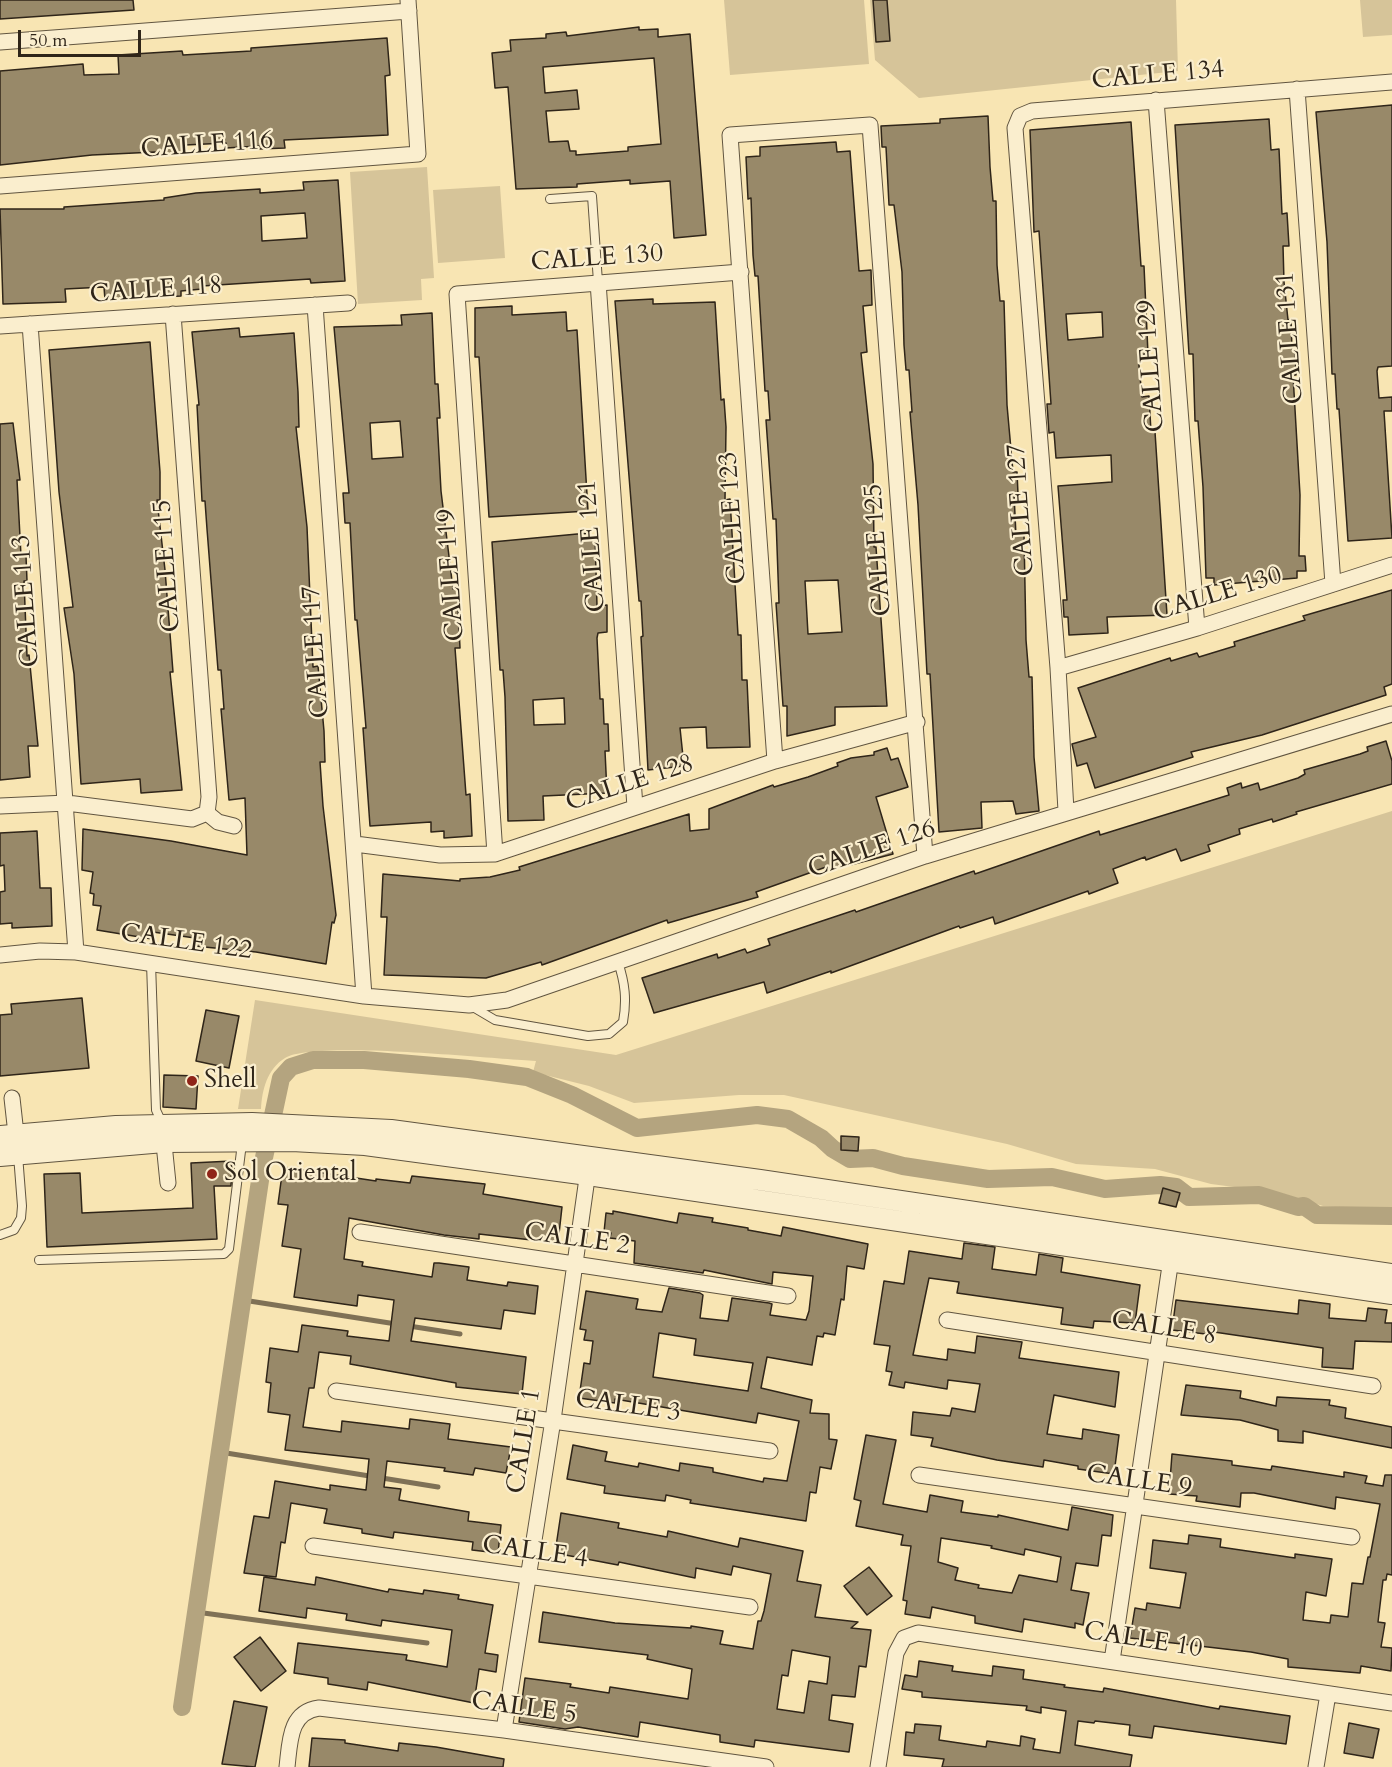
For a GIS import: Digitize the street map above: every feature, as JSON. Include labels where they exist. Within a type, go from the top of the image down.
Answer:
[{"type":"street","points":[[0,42],[409,5]]},
{"type":"street","name":"CALLE 116","points":[[0,186],[418,154],[409,5]]},
{"type":"street","name":"CALLE 134","points":[[1023,206],[1015,128],[1020,116],[1032,111],[1392,82]]},
{"type":"street","name":"CALLE 131","points":[[1297,88],[1333,584]]},
{"type":"street","name":"CALLE 129","points":[[1156,100],[1197,628]]},
{"type":"street","name":"CALLE 125","points":[[741,272],[730,135],[870,125],[917,722],[925,856]]},
{"type":"street","name":"CALLE 127","points":[[1023,206],[1058,668],[1066,811]]},
{"type":"street","name":"CALLE 130","points":[[458,294],[741,272]]},
{"type":"street","name":"CALLE 123","points":[[741,272],[775,761]]},
{"type":"street","name":"CALLE 121","points":[[598,282],[635,807]]},
{"type":"street","name":"CALLE 119","points":[[458,294],[495,854]]},
{"type":"street","points":[[315,305],[348,303]]},
{"type":"street","name":"CALLE 118","points":[[0,326],[315,305]]},
{"type":"street","name":"CALLE 117","points":[[315,305],[364,996]]},
{"type":"street","name":"CALLE 115","points":[[173,314],[209,797],[207,813]]},
{"type":"street","name":"CALLE 113","points":[[30,324],[76,952]]},
{"type":"street","name":"CALLE 130","points":[[1058,668],[1197,628],[1392,565]]},
{"type":"street","name":"CALLE 126","points":[[364,996],[469,1005],[507,1000],[925,856],[1066,811],[1392,714]]},
{"type":"street","name":"CALLE 128","points":[[355,844],[440,855],[495,854],[775,761],[917,722]]},
{"type":"street","points":[[0,806],[66,804],[192,819],[207,813],[218,822],[234,826]]},
{"type":"street","name":"CALLE 122","points":[[0,954],[40,951],[76,952],[364,996]]},
{"type":"street","points":[[6,1098],[8,1145],[163,1133],[293,1132],[435,1153],[589,1167],[1172,1252],[1392,1294]]},
{"type":"street","points":[[163,1133],[168,1183]]},
{"type":"street","name":"CALLE 1","points":[[504,1730],[553,1420],[589,1167]]},
{"type":"street","name":"CALLE 2","points":[[360,1232],[788,1296]]},
{"type":"street","points":[[1172,1252],[1392,1274]]},
{"type":"street","points":[[1112,1661],[1137,1506],[1172,1252]]},
{"type":"street","name":"CALLE 8","points":[[947,1320],[1373,1386]]},
{"type":"street","name":"CALLE 3","points":[[336,1391],[770,1450]]},
{"type":"street","name":"CALLE 9","points":[[919,1475],[1352,1537]]},
{"type":"street","name":"CALLE 4","points":[[313,1546],[750,1607]]},
{"type":"street","name":"CALLE 10","points":[[878,1767],[897,1653],[904,1638],[918,1633],[1392,1703]]},
{"type":"street","points":[[1316,1767],[1328,1694]]},
{"type":"street","name":"CALLE 5","points":[[287,1767],[294,1721],[307,1709],[319,1708],[504,1730],[766,1767]]},
{"type":"lane","points":[[550,199],[592,196],[598,282]]},
{"type":"lane","points":[[469,1005],[495,1020],[588,1036],[609,1034],[623,1022],[626,1005],[624,982],[618,962]]},
{"type":"lane","points":[[151,963],[156,1110],[163,1133]]},
{"type":"lane","points":[[39,1260],[224,1254],[229,1249],[248,1134]]},
{"type":"lane","points":[[0,1235],[14,1230],[21,1218],[8,1145]]},
{"type":"shaded area","points":[[724,0],[864,0],[869,64],[730,75]]},
{"type":"shaded area","points":[[870,0],[1176,0],[1178,71],[919,98],[875,60]]},
{"type":"shaded area","points":[[1360,0],[1392,0],[1392,35],[1363,37]]},
{"type":"shaded area","points":[[427,167],[434,278],[421,279],[422,300],[358,304],[350,172]]},
{"type":"shaded area","points":[[500,186],[505,258],[438,263],[433,190]]},
{"type":"shaded area","points":[[1392,811],[1392,1210],[1323,1206],[1281,1193],[1211,1184],[1155,1169],[1076,1164],[1007,1144],[784,1095],[739,1095],[634,1103],[589,1086],[533,1072],[536,1061],[405,1052],[303,1053],[285,1058],[274,1068],[264,1087],[261,1109],[238,1109],[255,1000],[616,1055]]},
{"type":"building","points":[[0,0],[133,0],[134,10],[0,19]]},
{"type":"building","points":[[873,0],[887,0],[890,41],[876,42]]},
{"type":"building","points":[[639,27],[639,30],[658,29],[658,37],[690,34],[706,235],[674,238],[670,181],[630,184],[630,180],[577,184],[577,187],[516,189],[508,87],[495,88],[492,53],[511,51],[510,40],[546,38],[546,34],[566,32],[567,36]],"holes":[[[654,58],[661,144],[628,147],[628,151],[576,155],[576,151],[570,151],[568,141],[549,142],[546,111],[579,109],[577,90],[545,93],[543,67]]]},
{"type":"building","points":[[387,38],[390,75],[385,76],[388,135],[284,140],[285,148],[259,149],[259,146],[226,148],[226,143],[185,145],[185,154],[156,156],[155,152],[92,155],[0,165],[0,71],[83,64],[84,75],[119,74],[118,55],[182,51],[183,55],[251,51],[251,48]]},
{"type":"building","points":[[1392,105],[1392,366],[1378,367],[1377,371],[1379,398],[1392,397],[1392,411],[1384,411],[1392,538],[1348,541],[1339,409],[1337,409],[1335,374],[1332,374],[1327,242],[1316,112]]},
{"type":"building","points":[[988,116],[993,201],[996,201],[1000,301],[1004,301],[1007,405],[1013,472],[1017,472],[1018,494],[1014,494],[1016,536],[1024,535],[1026,640],[1029,677],[1032,677],[1034,757],[1039,811],[1016,814],[1013,801],[981,802],[982,828],[939,832],[909,370],[906,370],[904,345],[902,272],[894,205],[889,205],[886,147],[882,147],[881,126],[940,123],[940,119]]},
{"type":"building","points":[[1269,119],[1271,150],[1279,149],[1282,214],[1287,213],[1289,246],[1283,246],[1284,282],[1288,320],[1291,319],[1292,350],[1295,350],[1296,375],[1293,375],[1300,495],[1299,556],[1305,556],[1306,571],[1297,571],[1297,578],[1214,585],[1214,578],[1206,578],[1203,487],[1198,421],[1195,421],[1193,354],[1189,354],[1175,125]]},
{"type":"building","points":[[1131,122],[1141,266],[1144,266],[1148,354],[1138,355],[1142,397],[1149,396],[1151,432],[1155,432],[1167,615],[1107,617],[1108,633],[1069,635],[1068,617],[1064,617],[1063,600],[1067,600],[1058,486],[1112,482],[1111,455],[1056,458],[1054,432],[1049,433],[1047,404],[1051,404],[1039,231],[1034,232],[1030,130]],"holes":[[[1102,312],[1103,337],[1068,340],[1066,314]]]},
{"type":"building","points":[[836,142],[837,152],[850,151],[859,271],[871,270],[872,305],[863,306],[867,352],[861,353],[873,464],[874,547],[876,547],[887,706],[835,707],[835,725],[787,736],[787,706],[783,706],[776,603],[779,603],[776,519],[773,519],[766,420],[770,420],[768,391],[765,391],[758,276],[755,276],[751,198],[748,199],[746,157],[760,156],[760,147]],"holes":[[[838,580],[842,632],[808,634],[805,581]]]},
{"type":"building","points":[[338,180],[345,281],[311,283],[310,279],[202,286],[202,289],[181,291],[181,296],[105,300],[104,287],[65,289],[66,302],[3,304],[0,209],[64,209],[64,207],[164,200],[164,198],[196,193],[260,189],[260,193],[304,190],[303,182]],"holes":[[[305,213],[307,238],[262,241],[261,216]]]},
{"type":"building","points":[[653,299],[653,304],[715,302],[721,400],[724,399],[726,427],[725,500],[730,499],[738,635],[741,635],[742,680],[747,680],[750,747],[707,748],[706,727],[680,728],[684,766],[648,770],[641,601],[639,601],[615,301]]},
{"type":"building","points":[[512,306],[512,315],[566,312],[567,331],[577,330],[588,511],[489,517],[479,357],[475,357],[475,308]]},
{"type":"building","points":[[432,313],[435,384],[438,384],[440,418],[437,418],[441,491],[453,589],[457,588],[460,648],[455,648],[466,795],[470,794],[472,836],[444,838],[444,831],[431,832],[431,822],[370,826],[363,728],[366,728],[357,620],[355,620],[350,523],[345,523],[343,493],[349,493],[334,327],[402,325],[401,315]],"holes":[[[400,421],[403,457],[372,459],[370,423]]]},
{"type":"building","points":[[239,328],[240,337],[294,333],[299,427],[296,427],[307,527],[313,667],[318,666],[324,731],[325,762],[320,762],[323,806],[336,915],[334,923],[332,922],[326,964],[256,952],[194,946],[195,938],[153,932],[152,939],[97,930],[101,906],[93,905],[94,894],[90,893],[93,872],[82,870],[83,829],[171,841],[247,855],[245,798],[229,800],[221,709],[224,709],[221,670],[218,670],[205,501],[202,501],[197,405],[199,405],[192,332]]},
{"type":"building","points":[[150,342],[160,472],[160,500],[157,500],[165,570],[173,672],[170,672],[182,790],[141,793],[140,779],[81,784],[74,674],[64,608],[73,607],[59,492],[49,350]]},
{"type":"building","points":[[13,423],[20,480],[17,480],[21,556],[26,556],[27,581],[24,581],[27,656],[29,655],[38,746],[28,746],[30,777],[0,780],[0,424]]},
{"type":"building","points":[[588,533],[588,537],[595,536],[597,606],[607,605],[607,632],[598,633],[597,638],[600,699],[603,699],[604,724],[608,724],[609,751],[605,751],[607,793],[543,796],[544,820],[508,821],[505,697],[503,670],[500,670],[492,542]],"holes":[[[564,698],[565,724],[534,725],[533,700]]]},
{"type":"building","points":[[1392,590],[1392,684],[1384,687],[1386,695],[1262,735],[1191,752],[1193,757],[1095,788],[1087,763],[1077,766],[1072,744],[1096,737],[1078,688],[1170,658],[1171,661],[1197,653],[1199,657],[1235,646],[1234,642],[1305,620],[1303,616]]},
{"type":"building","points":[[1386,741],[1392,761],[1392,784],[1296,812],[1297,814],[1273,822],[1272,819],[1239,829],[1240,834],[1208,845],[1210,851],[1181,861],[1176,849],[1146,860],[1145,857],[1113,869],[1118,883],[1089,894],[1088,891],[995,924],[993,917],[960,928],[959,926],[831,973],[831,971],[767,993],[764,982],[654,1013],[642,978],[717,954],[718,958],[745,949],[747,953],[770,945],[768,939],[855,910],[856,912],[974,871],[975,874],[1099,831],[1100,835],[1229,795],[1227,788],[1241,783],[1242,788],[1258,783],[1260,790],[1298,778],[1305,774],[1304,770],[1360,754],[1368,751],[1367,747]]},
{"type":"building","points":[[887,748],[891,760],[898,758],[908,787],[876,797],[893,854],[827,871],[826,867],[756,892],[758,897],[668,923],[667,920],[542,965],[541,962],[486,978],[384,975],[387,917],[381,917],[383,874],[460,881],[460,879],[490,877],[520,870],[519,867],[689,814],[690,831],[709,829],[709,809],[773,785],[774,787],[808,777],[838,766],[837,763],[851,758],[874,755],[874,752]]},
{"type":"building","points":[[37,831],[40,888],[51,888],[52,926],[12,928],[12,923],[0,924],[0,892],[5,891],[4,865],[0,866],[0,833]]},
{"type":"building","points":[[82,998],[89,1068],[0,1076],[0,1015],[12,1014],[11,1004]]},
{"type":"building","points":[[206,1010],[239,1016],[229,1068],[196,1061]]},
{"type":"building","points":[[164,1075],[198,1076],[196,1109],[163,1107]]},
{"type":"building","points":[[841,1136],[859,1137],[858,1151],[841,1150]]},
{"type":"building","points":[[232,1161],[231,1186],[214,1186],[217,1239],[47,1247],[44,1174],[80,1173],[82,1213],[193,1208],[191,1163]]},
{"type":"building","points":[[283,1167],[376,1181],[376,1179],[410,1183],[412,1176],[485,1184],[483,1194],[562,1207],[558,1243],[479,1234],[479,1239],[444,1235],[349,1218],[344,1259],[363,1262],[362,1266],[432,1277],[434,1263],[439,1263],[469,1267],[467,1280],[507,1286],[508,1282],[538,1286],[535,1314],[504,1310],[501,1329],[415,1318],[411,1341],[526,1357],[522,1394],[456,1387],[456,1383],[350,1364],[351,1356],[319,1352],[314,1388],[309,1388],[303,1427],[341,1432],[342,1421],[409,1429],[410,1419],[450,1424],[448,1439],[511,1447],[506,1473],[475,1468],[473,1475],[444,1471],[445,1468],[387,1461],[384,1487],[401,1489],[399,1500],[469,1512],[468,1521],[501,1525],[498,1553],[472,1550],[473,1542],[394,1532],[393,1538],[362,1533],[362,1529],[324,1523],[327,1509],[291,1503],[285,1543],[281,1542],[276,1577],[244,1573],[254,1516],[269,1518],[275,1481],[330,1490],[330,1485],[366,1490],[369,1459],[285,1450],[290,1415],[268,1412],[271,1383],[266,1382],[270,1348],[298,1352],[302,1325],[348,1331],[347,1336],[389,1341],[394,1300],[358,1295],[357,1306],[294,1297],[301,1249],[282,1246],[288,1205],[278,1204]]},
{"type":"building","points":[[1163,1188],[1180,1193],[1176,1207],[1159,1203]]},
{"type":"building","points":[[613,1211],[677,1223],[679,1213],[713,1218],[712,1222],[781,1236],[783,1227],[868,1244],[864,1269],[847,1266],[844,1300],[841,1299],[835,1335],[824,1333],[823,1337],[817,1336],[812,1365],[767,1357],[761,1388],[812,1400],[810,1413],[829,1414],[829,1439],[837,1440],[831,1469],[820,1467],[816,1493],[810,1492],[806,1521],[690,1503],[691,1500],[666,1495],[665,1501],[604,1493],[605,1486],[567,1479],[573,1445],[607,1452],[605,1461],[638,1467],[639,1463],[679,1471],[680,1463],[713,1468],[713,1472],[763,1482],[764,1478],[787,1481],[799,1421],[758,1413],[756,1423],[615,1399],[615,1403],[579,1398],[584,1363],[590,1364],[593,1341],[584,1340],[586,1330],[580,1329],[586,1291],[638,1299],[636,1309],[662,1312],[669,1288],[700,1293],[703,1295],[700,1318],[728,1321],[732,1298],[772,1304],[770,1315],[806,1320],[809,1311],[813,1276],[773,1272],[772,1284],[704,1270],[703,1273],[634,1263],[635,1241],[610,1238],[611,1233],[604,1232],[606,1213],[613,1214]],"holes":[[[659,1333],[696,1339],[694,1355],[753,1363],[748,1391],[653,1377]]]},
{"type":"building","points":[[964,1243],[995,1247],[992,1269],[1036,1275],[1039,1254],[1063,1258],[1061,1272],[1140,1285],[1135,1323],[1094,1321],[1093,1328],[1061,1324],[1063,1308],[957,1293],[959,1282],[929,1278],[913,1355],[947,1360],[948,1349],[975,1353],[977,1336],[1022,1342],[1019,1358],[1119,1372],[1115,1407],[1054,1395],[1047,1434],[1082,1439],[1083,1429],[1119,1435],[1114,1474],[1078,1469],[1078,1466],[1044,1460],[1043,1467],[997,1460],[931,1446],[933,1438],[911,1435],[913,1412],[950,1416],[952,1408],[975,1412],[980,1384],[948,1380],[947,1389],[905,1382],[904,1388],[889,1385],[892,1372],[886,1371],[890,1346],[874,1344],[884,1281],[904,1284],[909,1251],[962,1259]]},
{"type":"building","points":[[1176,1300],[1298,1314],[1299,1300],[1330,1304],[1329,1318],[1366,1321],[1368,1308],[1387,1310],[1385,1323],[1392,1323],[1392,1342],[1355,1341],[1353,1369],[1322,1367],[1323,1348],[1214,1332],[1214,1335],[1172,1330]]},
{"type":"building","points":[[1186,1385],[1241,1391],[1240,1398],[1276,1406],[1277,1397],[1330,1400],[1329,1405],[1346,1408],[1345,1418],[1392,1427],[1392,1448],[1303,1431],[1303,1443],[1278,1441],[1278,1430],[1240,1420],[1181,1415]]},
{"type":"building","points":[[866,1435],[896,1440],[883,1504],[927,1512],[930,1495],[963,1501],[961,1512],[998,1517],[998,1515],[1068,1530],[1072,1507],[1113,1515],[1111,1536],[1102,1535],[1098,1566],[1076,1563],[1071,1590],[1089,1593],[1083,1625],[1075,1623],[1075,1628],[1024,1619],[1022,1632],[975,1623],[975,1616],[932,1607],[930,1618],[905,1614],[907,1601],[903,1600],[911,1546],[901,1545],[903,1535],[856,1526],[861,1501],[854,1499]],"holes":[[[941,1538],[992,1546],[991,1548],[1024,1555],[1025,1549],[1061,1557],[1057,1582],[1019,1575],[1012,1593],[978,1588],[979,1585],[955,1580],[958,1568],[938,1562]]]},
{"type":"building","points":[[1172,1454],[1232,1461],[1232,1465],[1271,1470],[1272,1466],[1344,1477],[1344,1472],[1367,1476],[1365,1483],[1383,1486],[1385,1475],[1392,1475],[1392,1575],[1387,1574],[1386,1580],[1383,1580],[1378,1622],[1385,1623],[1381,1647],[1392,1648],[1391,1671],[1361,1666],[1360,1673],[1288,1667],[1288,1659],[1251,1652],[1130,1638],[1135,1608],[1146,1610],[1147,1603],[1180,1608],[1186,1573],[1150,1568],[1153,1540],[1188,1544],[1189,1535],[1221,1539],[1220,1547],[1295,1558],[1295,1554],[1332,1559],[1326,1596],[1306,1592],[1303,1620],[1330,1623],[1331,1615],[1348,1617],[1352,1583],[1363,1584],[1368,1557],[1370,1557],[1380,1504],[1336,1497],[1335,1509],[1254,1493],[1241,1493],[1240,1507],[1196,1501],[1197,1496],[1169,1494]]},
{"type":"building","points":[[561,1513],[619,1523],[618,1528],[667,1537],[668,1531],[738,1547],[740,1538],[803,1551],[797,1581],[821,1585],[815,1617],[858,1622],[851,1628],[871,1630],[866,1667],[859,1666],[855,1697],[832,1695],[829,1720],[853,1724],[849,1752],[755,1740],[754,1747],[720,1742],[720,1735],[640,1722],[638,1737],[578,1727],[565,1729],[519,1722],[525,1678],[571,1684],[570,1687],[609,1693],[610,1687],[688,1699],[692,1669],[647,1659],[648,1655],[539,1642],[543,1612],[615,1623],[691,1628],[691,1626],[723,1631],[720,1644],[753,1649],[758,1621],[761,1621],[764,1611],[771,1574],[733,1566],[731,1575],[696,1568],[695,1578],[619,1562],[618,1565],[555,1553]],"holes":[[[792,1650],[830,1657],[827,1684],[809,1681],[804,1713],[777,1709],[782,1675],[788,1676]]]},
{"type":"building","points":[[869,1567],[892,1596],[867,1615],[844,1586]]},
{"type":"building","points":[[264,1577],[315,1585],[316,1577],[388,1592],[389,1589],[423,1594],[424,1590],[459,1595],[458,1599],[493,1605],[485,1653],[498,1655],[496,1672],[479,1669],[474,1703],[368,1682],[367,1690],[328,1684],[328,1678],[294,1673],[298,1643],[407,1655],[406,1660],[447,1667],[452,1630],[382,1620],[381,1626],[346,1620],[347,1614],[307,1608],[306,1618],[259,1611]]},
{"type":"building","points":[[260,1637],[286,1671],[261,1691],[234,1657]]},
{"type":"building","points":[[919,1661],[953,1666],[952,1671],[992,1676],[993,1666],[1024,1670],[1023,1679],[1065,1685],[1064,1687],[1103,1692],[1104,1688],[1219,1709],[1220,1706],[1290,1716],[1286,1744],[1154,1726],[1152,1738],[1129,1735],[1130,1725],[1078,1721],[1075,1745],[1132,1755],[1130,1767],[942,1767],[944,1759],[904,1755],[906,1732],[914,1733],[915,1724],[941,1726],[939,1740],[986,1747],[987,1741],[1020,1746],[1021,1736],[1035,1739],[1033,1749],[1060,1753],[1066,1711],[1041,1707],[1041,1713],[1026,1710],[1027,1706],[922,1697],[922,1692],[902,1689],[905,1675],[917,1677]]},
{"type":"building","points":[[234,1701],[267,1707],[255,1767],[222,1764]]},
{"type":"building","points":[[1349,1723],[1379,1729],[1373,1758],[1344,1753]]},
{"type":"building","points":[[312,1738],[345,1740],[345,1743],[398,1751],[399,1743],[436,1747],[504,1759],[503,1767],[309,1767]]},
{"type":"waterway","points":[[182,1707],[262,1167],[281,1078],[291,1067],[313,1060],[364,1060],[469,1069],[527,1077],[572,1095],[637,1128],[757,1115],[788,1119],[821,1138],[833,1149],[850,1159],[873,1158],[903,1166],[988,1179],[1052,1177],[1105,1189],[1160,1185],[1176,1187],[1189,1197],[1259,1195],[1298,1207],[1304,1206],[1317,1215],[1392,1216]]},
{"type":"waterway","points":[[243,1300],[396,1324]]},
{"type":"waterway","points":[[409,1326],[460,1334]]},
{"type":"waterway","points":[[220,1452],[438,1487]]},
{"type":"waterway","points":[[196,1612],[427,1643]]},
{"type":"place","name":"Shell","points":[[192,1081]]},
{"type":"place","name":"Sol Oriental","points":[[212,1174]]}]
